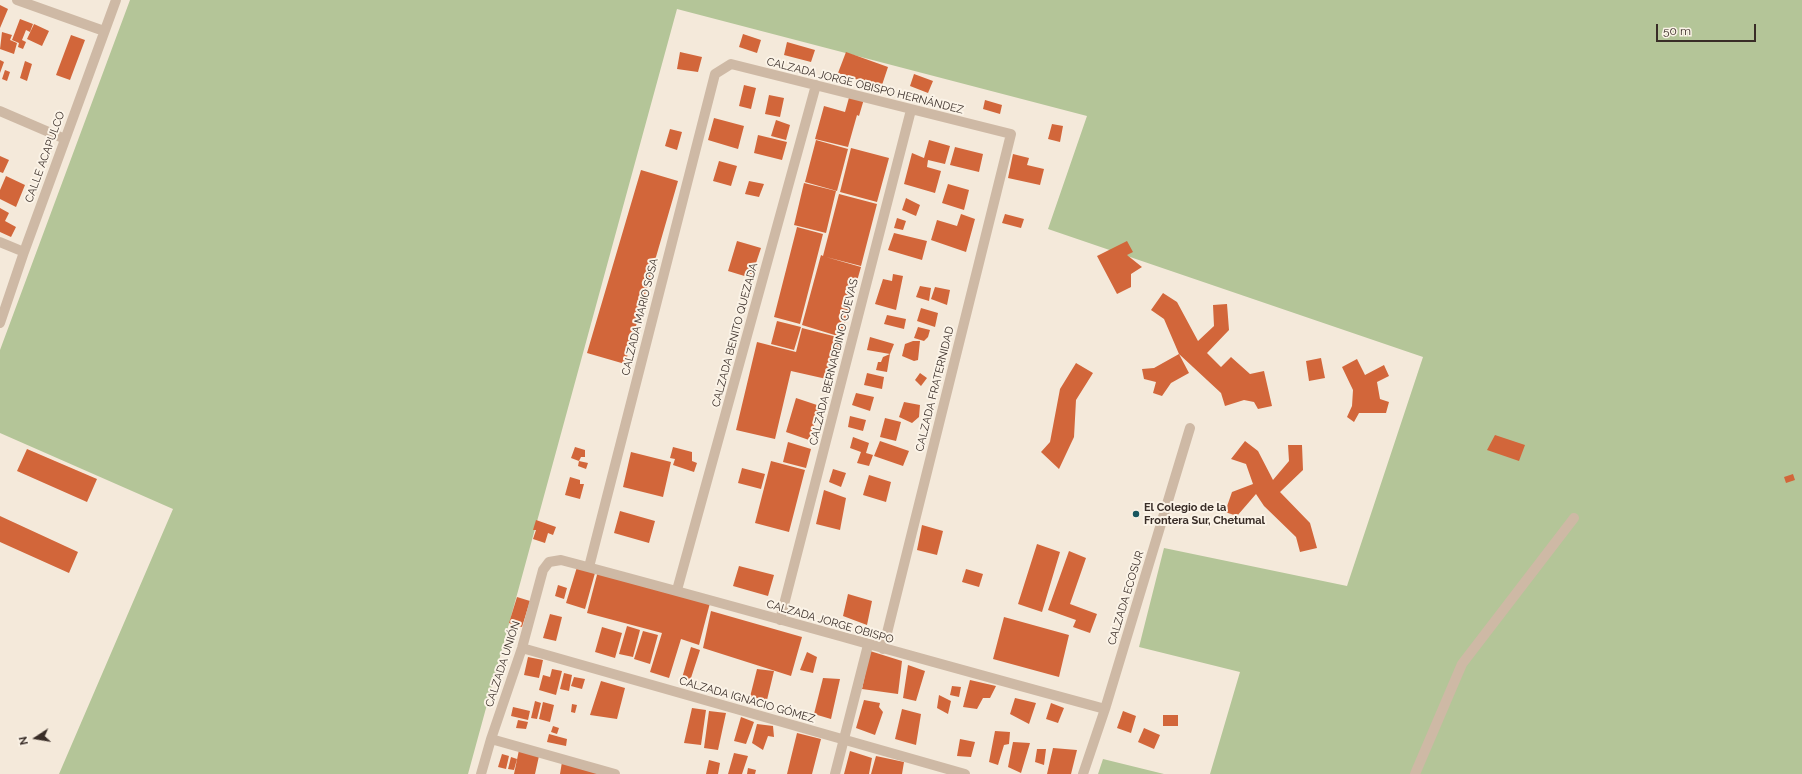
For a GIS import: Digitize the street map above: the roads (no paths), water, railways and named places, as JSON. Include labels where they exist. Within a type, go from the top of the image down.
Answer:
[{"type":"street","points":[[17,0],[104,31]]},
{"type":"street","name":"CALLE ACAPULCO","points":[[0,324],[24,252],[116,0]]},
{"type":"street","name":"CALZADA JORGE OBISPO HERNÁNDEZ","points":[[715,74],[731,64],[1011,134]]},
{"type":"street","name":"CALZADA MARIO SOSA","points":[[589,567],[715,74]]},
{"type":"street","name":"CALZADA BENITO QUEZADA","points":[[678,590],[816,85]]},
{"type":"street","name":"CALZADA BERNARDINO CUEVAS","points":[[780,620],[911,110]]},
{"type":"street","points":[[0,111],[65,139]]},
{"type":"street","name":"CALZADA FRATERNIDAD","points":[[883,649],[1011,134]]},
{"type":"street","points":[[0,242],[24,252]]},
{"type":"street","name":"CALZADA ECOSUR","points":[[1083,774],[1105,709],[1190,428]]},
{"type":"street","points":[[1415,774],[1462,664],[1574,518]]},
{"type":"street","name":"CALZADA JORGE OBISPO","points":[[549,562],[561,560],[678,590],[868,645],[1105,709]]},
{"type":"street","name":"CALZADA UNIÓN","points":[[482,774],[491,739],[522,648],[543,570],[549,562]]},
{"type":"street","points":[[835,774],[868,645]]},
{"type":"street","name":"CALZADA IGNACIO GÓMEZ","points":[[522,648],[965,774]]},
{"type":"street","points":[[491,739],[615,774]]},
{"type":"place","name":"El Colegio de la Frontera Sur, Chetumal","points":[[1136,514]]}]
